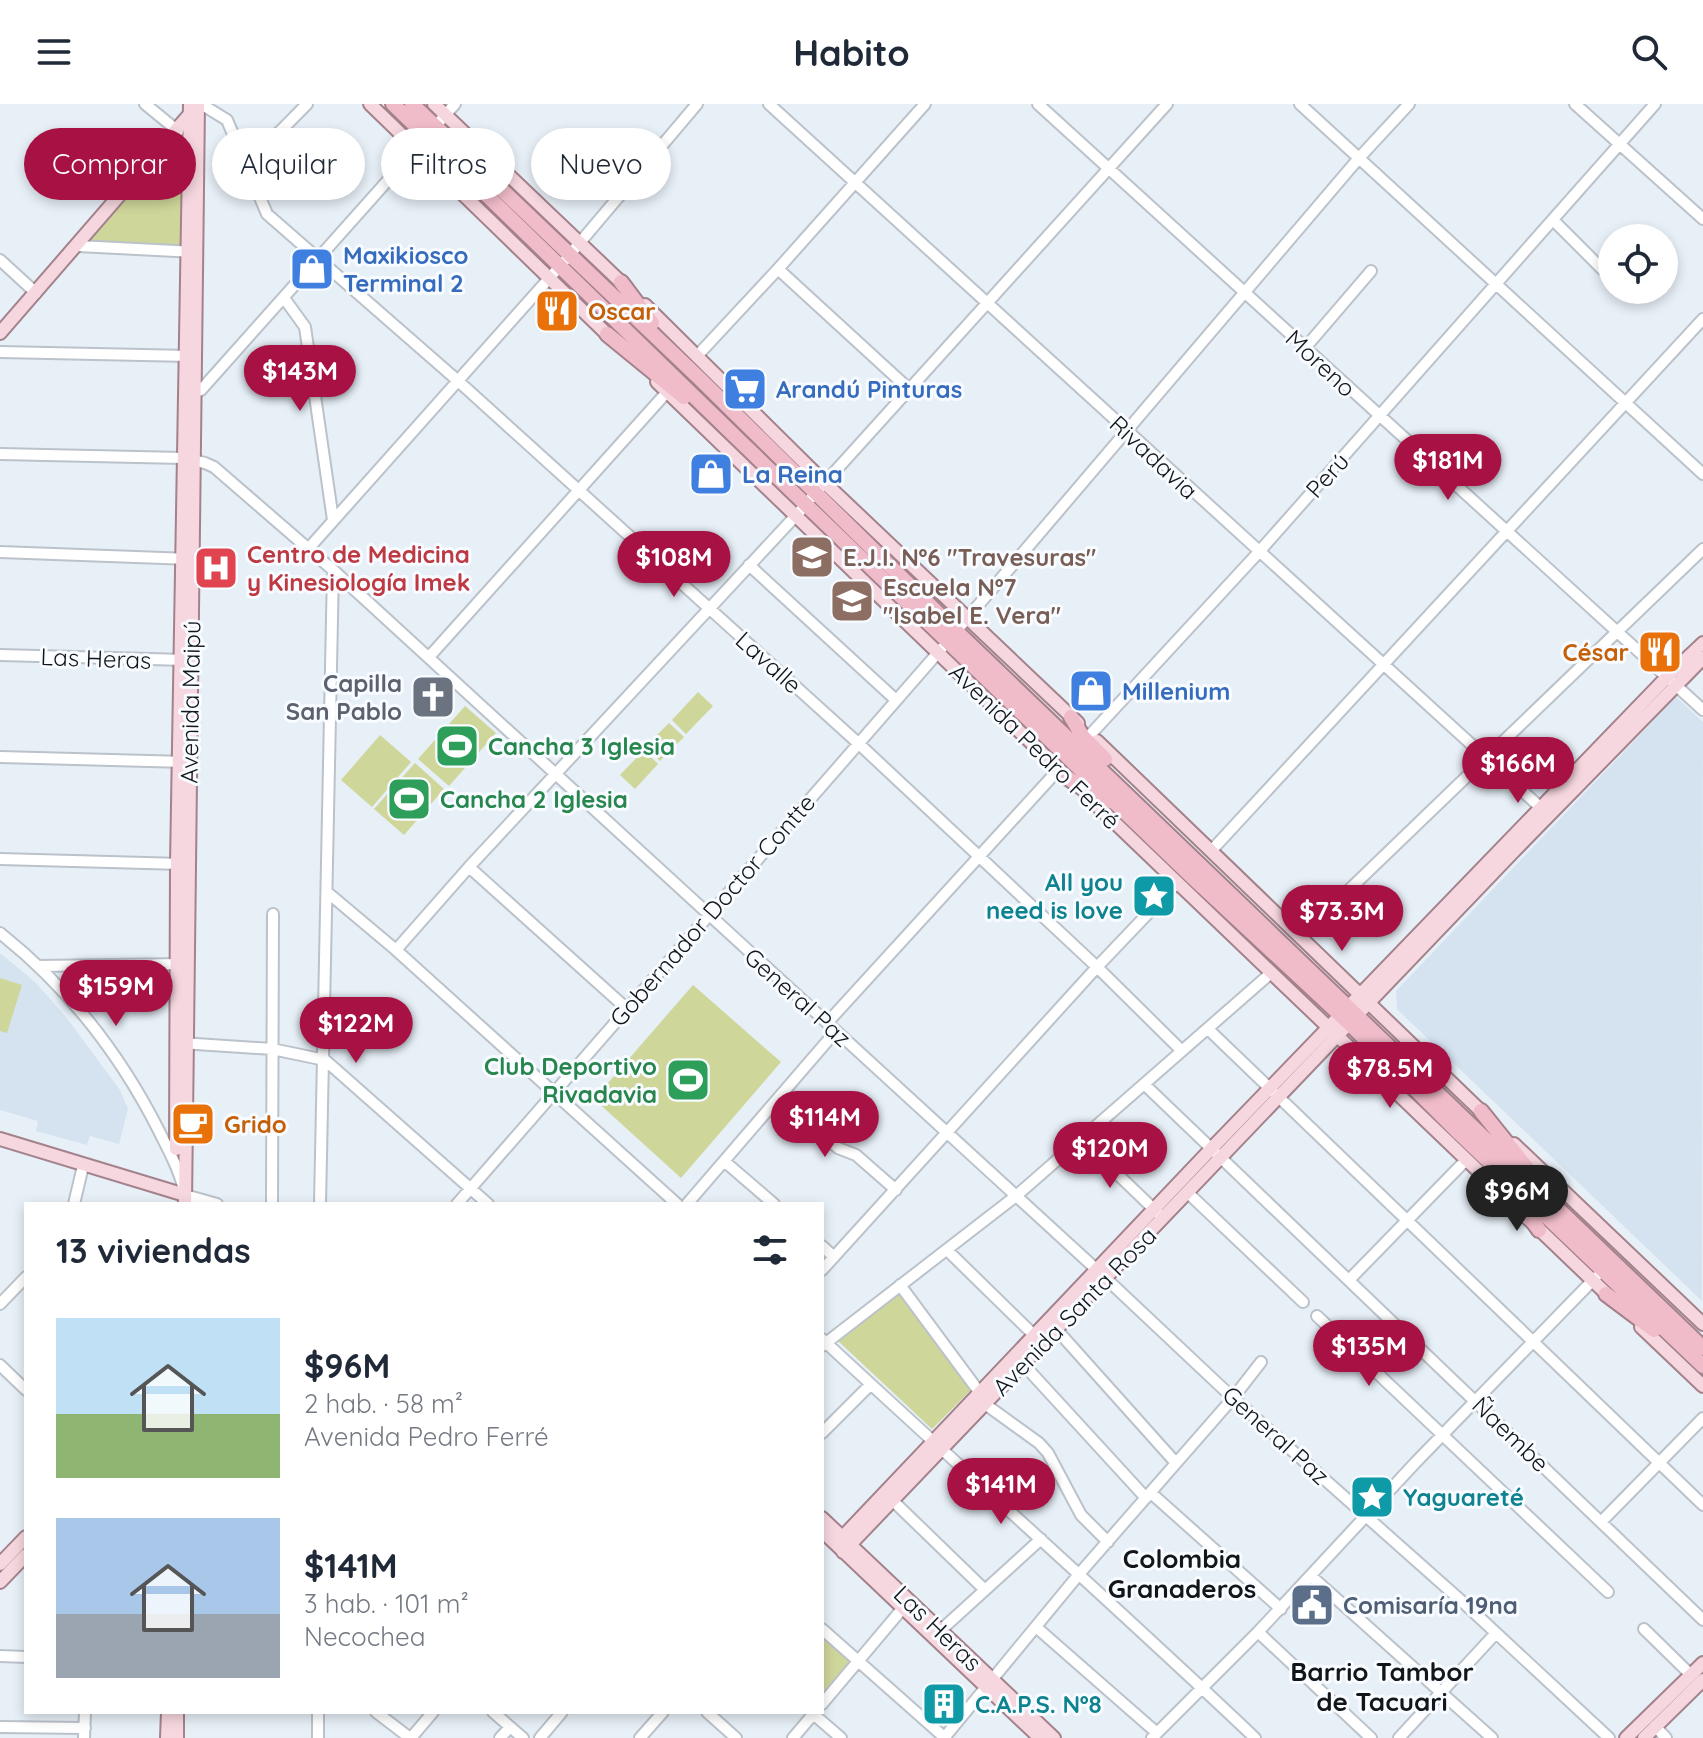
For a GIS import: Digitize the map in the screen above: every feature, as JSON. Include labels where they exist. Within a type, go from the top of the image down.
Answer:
[{"type":"highway","name":"Avenida Pedro Ferré","points":[[393,104],[426,128]]},
{"type":"highway","name":"Avenida Pedro Ferré","points":[[412,104],[428,128]]},
{"type":"highway","name":"Avenida Pedro Ferré","points":[[502,200],[565,260],[744,445],[816,494]]},
{"type":"highway","name":"Avenida Pedro Ferré","points":[[565,260],[699,378],[952,636],[1197,870],[1355,1009],[1573,1224],[1602,1270]]},
{"type":"highway","points":[[621,282],[638,307],[699,378]]},
{"type":"highway","points":[[607,334],[744,445]]},
{"type":"highway","points":[[1071,717],[1083,737],[1142,795],[1197,870]]},
{"type":"highway","points":[[1062,772],[1197,870]]},
{"type":"highway","name":"Avenida Pedro Ferré","points":[[1355,1009],[1460,1134],[1602,1270],[1702,1359]]},
{"type":"highway","points":[[1481,1111],[1573,1224]]},
{"type":"highway","points":[[1460,1134],[1513,1194],[1539,1230]]},
{"type":"highway","points":[[1606,1294],[1702,1359]]},
{"type":"main road","points":[[180,128],[190,110],[199,104]]},
{"type":"main road","name":"Avenida Maipú","points":[[181,1199],[177,1167],[189,356],[199,104]]},
{"type":"main road","name":"Avenida Pedro Ferré","points":[[370,104],[395,128]]},
{"type":"main road","name":"Avenida Pedro Ferré","points":[[434,104],[697,356],[816,494],[967,619],[1300,937],[1355,1009],[1481,1111],[1703,1324]]},
{"type":"main road","name":"Avenida Maipú","points":[[190,110],[192,252]]},
{"type":"main road","points":[[0,333],[118,200]]},
{"type":"main road","name":"Avenida Pedro Ferré","points":[[470,200],[1539,1230],[1602,1270],[1606,1294],[1703,1386]]},
{"type":"main road","points":[[1355,1009],[1671,681],[1703,643]]},
{"type":"main road","points":[[1355,1009],[1540,807],[1671,681],[1703,658]]},
{"type":"main road","name":"Avenida Santa Rosa","points":[[843,1544],[1355,1009]]},
{"type":"main road","name":"Avenida Maipú","points":[[180,1043],[181,1199]]},
{"type":"main road","points":[[0,1139],[181,1199]]},
{"type":"main road","name":"Avenida Santa Rosa","points":[[1159,1213],[1187,1192],[1216,1152]]},
{"type":"main road","name":"Avenida Santa Rosa","points":[[983,1399],[1024,1365],[1039,1340],[1057,1330],[1102,1274]]},
{"type":"main road","name":"Las Heras","points":[[824,1526],[989,1682],[1054,1738]]},
{"type":"main road","points":[[0,1564],[24,1539]]},
{"type":"main road","points":[[0,1582],[24,1557]]},
{"type":"main road","name":"Las Heras","points":[[907,1604],[941,1630],[1040,1738]]},
{"type":"main road","points":[[1644,1738],[1697,1678],[1703,1663]]},
{"type":"main road","points":[[1626,1738],[1697,1678]]},
{"type":"main road","points":[[167,1738],[168,1714]]},
{"type":"main road","points":[[177,1714],[177,1738]]},
{"type":"street","points":[[145,104],[174,128]]},
{"type":"street","name":"Lavalle","points":[[199,104],[227,120],[231,128]]},
{"type":"street","points":[[283,128],[307,104]]},
{"type":"street","points":[[435,128],[455,104]]},
{"type":"street","points":[[309,548],[565,260],[697,104]]},
{"type":"street","name":"Rivadavia","points":[[769,104],[1540,807]]},
{"type":"street","points":[[697,356],[925,104]]},
{"type":"street","name":"Moreno","points":[[1038,104],[1703,710]]},
{"type":"street","points":[[396,950],[469,867],[816,494],[1167,104]]},
{"type":"street","points":[[1300,104],[1703,474]]},
{"type":"street","name":"Gobernador Doctor Contte","points":[[459,1202],[967,619],[1359,158],[1409,104]]},
{"type":"street","points":[[1575,104],[1703,219]]},
{"type":"street","name":"Perú","points":[[1090,735],[1258,553],[1655,104]]},
{"type":"street","points":[[189,394],[201,390],[381,188]]},
{"type":"street","name":"Lavalle","points":[[261,200],[267,214],[457,380],[979,854],[1182,1051]]},
{"type":"street","points":[[1554,221],[1598,265]]},
{"type":"street","points":[[78,246],[192,252]]},
{"type":"street","points":[[0,260],[36,293]]},
{"type":"street","points":[[778,269],[910,390]]},
{"type":"street","points":[[1305,348],[1371,271]]},
{"type":"street","points":[[284,298],[305,327],[333,520]]},
{"type":"street","points":[[1211,851],[1703,319]]},
{"type":"street","points":[[0,352],[189,356]]},
{"type":"street","points":[[429,657],[667,392]]},
{"type":"street","points":[[0,454],[188,459]]},
{"type":"street","name":"General Paz","points":[[188,459],[214,467],[309,548],[1102,1274],[1233,1398],[1366,1515],[1609,1738]]},
{"type":"street","points":[[1300,937],[1703,549]]},
{"type":"street","points":[[0,552],[187,559]]},
{"type":"street","points":[[749,565],[896,700]]},
{"type":"street","points":[[320,1202],[333,570]]},
{"type":"street","name":"Las Heras","points":[[0,655],[186,660]]},
{"type":"street","points":[[0,757],[184,762]]},
{"type":"street","points":[[689,1202],[779,1097],[831,1027],[979,854],[1062,772]]},
{"type":"street","points":[[0,859],[182,864]]},
{"type":"street","points":[[469,867],[626,1008]]},
{"type":"street","points":[[824,1268],[1177,883]]},
{"type":"street","points":[[327,892],[396,950],[675,1202]]},
{"type":"street","points":[[272,1202],[273,914]]},
{"type":"street","points":[[0,933],[38,966],[91,1023],[114,1053],[146,1105],[177,1167]]},
{"type":"street","points":[[38,966],[182,964]]},
{"type":"street","points":[[824,1342],[1016,1196],[1271,973]]},
{"type":"street","points":[[1208,1029],[1703,1505]]},
{"type":"street","points":[[180,1043],[272,1049],[325,1060],[486,1202]]},
{"type":"street","name":"Ñaembe","points":[[1144,1084],[1703,1620]]},
{"type":"street","points":[[779,1097],[838,1148],[856,1155],[896,1190]]},
{"type":"street","points":[[1081,1139],[1159,1213]]},
{"type":"street","points":[[1350,1279],[1466,1160]]},
{"type":"street","points":[[724,1161],[772,1202]]},
{"type":"street","points":[[74,1202],[83,1166]]},
{"type":"street","points":[[1187,1192],[1303,1302]]},
{"type":"street","points":[[181,1199],[203,1202]]},
{"type":"street","points":[[824,1248],[834,1257]]},
{"type":"street","points":[[1036,1627],[1154,1736],[1281,1609],[1443,1433],[1623,1249]]},
{"type":"street","points":[[947,1250],[1039,1340]]},
{"type":"street","points":[[0,1304],[24,1279]]},
{"type":"street","points":[[900,1285],[983,1399],[1048,1453],[1081,1515],[1108,1542]]},
{"type":"street","points":[[1317,1316],[1608,1592]]},
{"type":"street","points":[[1057,1330],[1176,1463]]},
{"type":"street","points":[[824,1344],[1080,1573],[1255,1738]]},
{"type":"street","points":[[824,1631],[944,1738],[1261,1362]]},
{"type":"street","points":[[0,1365],[24,1388]]},
{"type":"street","points":[[1024,1365],[1149,1496],[1281,1609]]},
{"type":"street","points":[[824,1431],[870,1385]]},
{"type":"street","points":[[1602,1521],[1703,1418]]},
{"type":"street","points":[[888,1497],[984,1589]]},
{"type":"street","points":[[941,1630],[1041,1539]]},
{"type":"street","points":[[1311,1576],[1492,1738]]},
{"type":"street","points":[[824,1702],[907,1604]]},
{"type":"street","points":[[1644,1629],[1697,1678]]},
{"type":"street","points":[[1258,1632],[1371,1738]]},
{"type":"street","points":[[1399,1738],[1496,1633]]},
{"type":"street","points":[[0,1656],[24,1657]]},
{"type":"street","points":[[318,1714],[318,1738]]},
{"type":"street","points":[[379,1714],[410,1738],[431,1714]]},
{"type":"street","points":[[495,1714],[523,1738]]},
{"type":"street","points":[[540,1738],[560,1714]]},
{"type":"street","points":[[640,1738],[661,1714]]},
{"type":"street","points":[[709,1714],[736,1738]]},
{"type":"street","points":[[793,1738],[812,1714]]},
{"type":"street","points":[[814,1714],[841,1738]]},
{"type":"street","points":[[1655,1726],[1666,1738]]},
{"type":"street","points":[[0,1727],[84,1733]]},
{"type":"street","points":[[500,1738],[510,1727]]},
{"type":"shaded area","points":[[1676,697],[1703,722],[1702,1301],[1397,1009],[1396,991]]},
{"type":"shaded area","points":[[0,953],[35,982],[66,1017],[120,1090],[128,1109],[119,1144],[90,1136],[87,1145],[36,1131],[38,1121],[0,1110]]},
{"type":"green space","points":[[126,200],[182,200],[181,246],[87,241]]},
{"type":"green space","points":[[698,692],[713,706],[686,734],[672,720]]},
{"type":"green space","name":"Cancha 3 Iglesia","points":[[465,706],[496,733],[449,786],[418,759]]},
{"type":"green space","points":[[669,723],[684,737],[660,761],[645,747]]},
{"type":"green space","points":[[380,735],[411,762],[372,807],[341,780]]},
{"type":"green space","points":[[644,750],[658,764],[635,789],[620,775]]},
{"type":"green space","name":"Cancha 2 Iglesia","points":[[415,763],[444,789],[404,835],[374,809]]},
{"type":"green space","points":[[0,978],[22,985],[7,1033],[0,1031]]},
{"type":"green space","name":"Club Deportivo Rivadavia","points":[[693,985],[781,1062],[681,1178],[594,1099]]},
{"type":"green space","points":[[898,1292],[973,1388],[932,1429],[836,1339]]},
{"type":"green space","points":[[824,1635],[855,1662],[824,1695]]},
{"type":"place","name":"Maxikiosco Terminal 2","points":[[312,269]]},
{"type":"place","name":"Oscar","points":[[557,311]]},
{"type":"place","name":"Arandú Pinturas","points":[[745,389]]},
{"type":"place","name":"La Reina","points":[[711,474]]},
{"type":"place","name":"E.J.I. Nº6 \"Travesuras\"","points":[[812,557]]},
{"type":"place","name":"Centro de Medicina y Kinesiología Imek","points":[[216,568]]},
{"type":"place","name":"Escuela Nº7 \"Isabel E. Vera\"","points":[[852,601]]},
{"type":"place","name":"César","points":[[1660,652]]},
{"type":"place","name":"Millenium","points":[[1091,691]]},
{"type":"place","name":"Capilla San Pablo","points":[[433,697]]},
{"type":"place","name":"Cancha 3 Iglesia","points":[[457,746]]},
{"type":"place","name":"Cancha 2 Iglesia","points":[[409,799]]},
{"type":"place","name":"All you need is love","points":[[1154,896]]},
{"type":"place","name":"Club Deportivo Rivadavia","points":[[688,1080]]},
{"type":"place","name":"Grido","points":[[193,1124]]},
{"type":"place","name":"Yaguareté","points":[[1372,1497]]},
{"type":"place","name":"Comisaría 19na","points":[[1312,1605]]},
{"type":"place","name":"C.A.P.S. Nº8","points":[[944,1704]]},
{"type":"district","name":"Colombia Granaderos","points":[[1182,1573]]},
{"type":"district","name":"Barrio Tambor de Tacuari","points":[[1382,1686]]}]
